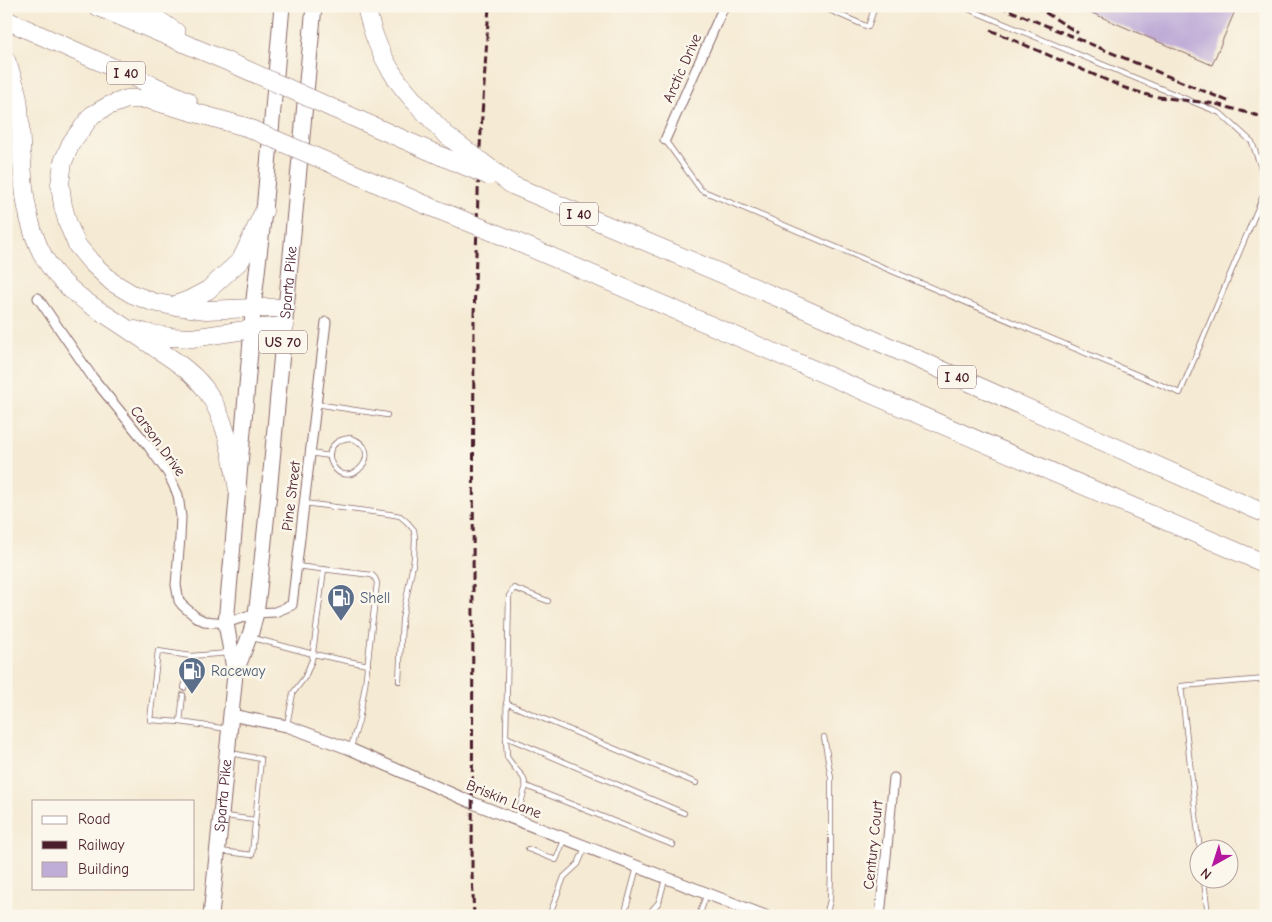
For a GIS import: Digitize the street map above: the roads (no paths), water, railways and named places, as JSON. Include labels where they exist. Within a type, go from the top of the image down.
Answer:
[{"type":"highway","name":"I 40","points":[[96,6],[238,66],[441,156],[791,303],[1266,514]]},
{"type":"highway","points":[[138,6],[176,32],[238,66]]},
{"type":"highway","points":[[366,6],[369,22],[380,48],[392,72],[410,96],[445,134],[512,185]]},
{"type":"highway","name":"I 40","points":[[6,20],[426,206],[510,239],[1266,564]]},
{"type":"highway","points":[[6,60],[18,97],[26,206],[37,246],[46,262],[58,277],[88,304],[177,362],[193,375],[208,392],[225,430],[238,490]]},
{"type":"highway","points":[[246,127],[146,99],[127,99],[108,106],[92,115],[71,143],[64,162],[60,184],[64,206],[68,224],[78,245],[91,262],[112,282],[132,294],[152,302],[173,306],[206,310],[253,308],[285,317]]},
{"type":"highway","points":[[173,306],[208,290],[241,260],[264,211]]},
{"type":"highway","points":[[121,325],[146,333],[192,338],[252,329],[285,317]]},
{"type":"main road","name":"Sparta Pike","points":[[235,674],[226,623],[253,308],[264,211],[282,6]]},
{"type":"main road","name":"Sparta Pike","points":[[211,916],[235,674],[256,613],[314,6]]},
{"type":"street","name":"Arctic Drive","points":[[665,140],[724,6]]},
{"type":"street","name":"Carson Drive","points":[[38,298],[93,378],[149,447],[174,484],[178,495],[181,517],[176,585],[179,601],[191,614],[204,621],[226,623]]},
{"type":"street","name":"Pine Street","points":[[226,623],[256,613],[275,612],[292,605],[326,322]]},
{"type":"street","name":"Briskin Lane","points":[[230,722],[287,726],[350,749],[473,803],[765,916]]},
{"type":"street","name":"Century Court","points":[[880,916],[894,778]]},
{"type":"lane","points":[[820,6],[868,27],[876,6]]},
{"type":"lane","points":[[962,6],[1220,113],[1252,142],[1266,182]]},
{"type":"lane","points":[[665,140],[701,190],[1180,393],[1266,188]]},
{"type":"lane","points":[[316,404],[387,415]]},
{"type":"lane","points":[[345,438],[350,438],[359,442],[365,450],[366,460],[360,470],[343,474],[334,467],[330,456],[333,444],[345,438]]},
{"type":"lane","points":[[310,453],[330,456]]},
{"type":"lane","points":[[304,503],[400,516],[414,530],[414,559],[402,620],[398,681]]},
{"type":"lane","points":[[296,566],[372,575],[377,583],[368,665],[359,720],[350,749]]},
{"type":"lane","points":[[287,726],[293,693],[305,677],[312,660],[324,570]]},
{"type":"lane","points":[[516,820],[526,786],[524,777],[508,757],[506,737],[509,596],[514,588],[548,601]]},
{"type":"lane","points":[[249,637],[313,654],[368,665]]},
{"type":"lane","points":[[230,652],[191,656],[158,651],[150,720],[230,722]]},
{"type":"lane","points":[[184,688],[191,656]]},
{"type":"lane","points":[[1199,840],[1181,686],[1266,679]]},
{"type":"lane","points":[[180,722],[183,695]]},
{"type":"lane","points":[[506,703],[696,783]]},
{"type":"lane","points":[[506,737],[684,813]]},
{"type":"lane","points":[[824,737],[831,778],[830,900],[826,916]]},
{"type":"lane","points":[[217,851],[252,855],[262,759],[227,752]]},
{"type":"lane","points":[[526,786],[673,845]]},
{"type":"lane","points":[[221,815],[255,820]]},
{"type":"lane","points":[[528,849],[556,860],[565,839]]},
{"type":"lane","points":[[549,916],[564,877],[578,864],[586,847]]},
{"type":"lane","points":[[624,916],[637,867]]},
{"type":"lane","points":[[648,916],[659,902],[665,878]]},
{"type":"lane","points":[[1205,890],[1208,916]]},
{"type":"lane","points":[[699,916],[706,893]]},
{"type":"railway","points":[[474,916],[472,874],[474,316],[479,163],[489,6]]},
{"type":"railway","points":[[999,6],[1230,102]]},
{"type":"railway","points":[[1035,6],[1078,33]]},
{"type":"railway","points":[[990,30],[1125,88],[1151,96],[1216,104],[1266,118]]},
{"type":"place","name":"Shell","points":[[341,622]]},
{"type":"place","name":"Raceway","points":[[192,695]]}]
